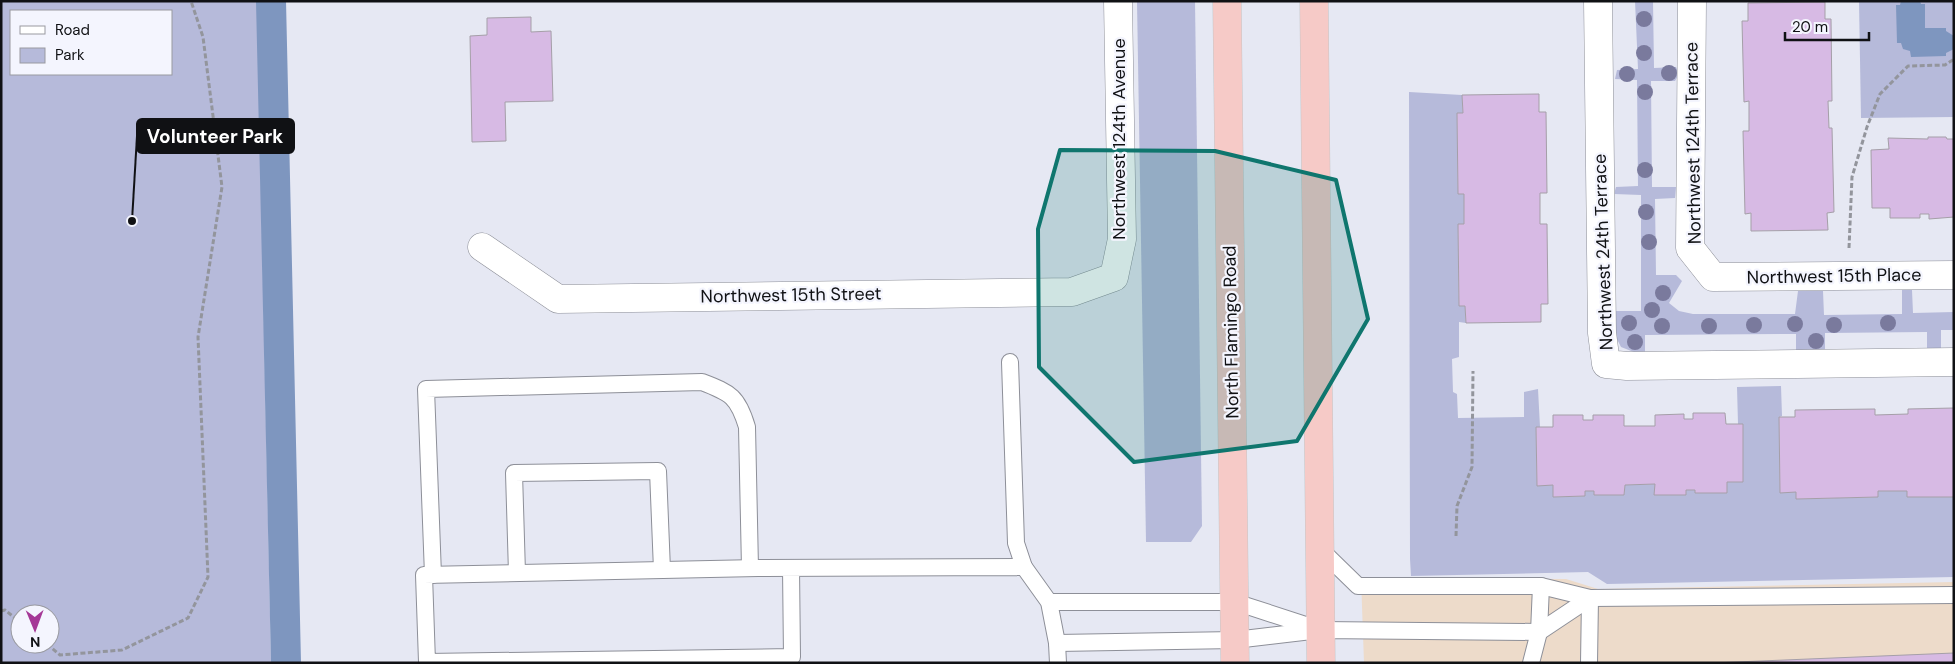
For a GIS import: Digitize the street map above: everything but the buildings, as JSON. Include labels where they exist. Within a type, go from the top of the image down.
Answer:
[{"type":"highway","name":"North Flamingo Road","points":[[1227,1],[1235,652]]},
{"type":"highway","points":[[1314,1],[1321,663]]},
{"type":"street","name":"Northwest 124th Avenue","points":[[1114,277],[1122,239],[1118,1]]},
{"type":"street","name":"Northwest 24th Terrace","points":[[1598,1],[1602,333],[1606,364],[1627,366],[1954,362]]},
{"type":"street","name":"Northwest 124th Terrace","points":[[1692,1],[1690,248],[1713,277]]},
{"type":"street","name":"Northwest 15th Street","points":[[482,247],[558,299],[1072,292],[1114,277]]},
{"type":"street","name":"Northwest 15th Place","points":[[1713,277],[1954,275]]},
{"type":"lane","points":[[1010,362],[1016,543],[1024,566],[1049,602],[1057,643],[1058,663]]},
{"type":"lane","points":[[433,575],[426,389],[702,382],[734,397],[742,409],[747,427],[750,568]]},
{"type":"lane","points":[[518,573],[514,473],[658,471],[662,570]]},
{"type":"lane","points":[[1320,549],[1358,586],[1541,586],[1590,598],[1954,595]]},
{"type":"lane","points":[[791,568],[792,657],[427,662],[424,575],[750,568],[1024,566]]},
{"type":"lane","points":[[1531,663],[1539,632],[1541,586]]},
{"type":"lane","points":[[1057,643],[1235,652],[1320,630],[1539,632],[1590,598]]},
{"type":"lane","points":[[1589,663],[1590,598]]},
{"type":"lane","points":[[1049,602],[1235,602],[1320,630]]},
{"type":"path","points":[[59,654],[122,650],[188,618],[208,577],[198,337],[222,187],[203,37],[191,1]]},
{"type":"path","points":[[1849,248],[1852,177],[1880,94],[1908,66],[1945,65],[1954,59]]},
{"type":"path","points":[[1840,248],[1858,248]]},
{"type":"path","points":[[1456,536],[1457,506],[1472,467],[1473,370]]},
{"type":"highlighted area","points":[[1060,150],[1215,151],[1336,180],[1368,319],[1297,441],[1134,462],[1039,367],[1038,229]]},
{"type":"shaded area","points":[[1901,1],[1920,1],[1921,4],[1925,4],[1925,28],[1946,28],[1946,31],[1954,36],[1954,49],[1946,53],[1946,56],[1911,57],[1910,51],[1903,49],[1901,43],[1897,43],[1896,5],[1900,5]]},
{"type":"shaded area","points":[[1361,578],[1566,579],[1598,589],[1954,582],[1954,663],[1364,663]]},
{"type":"green space","points":[[1,1],[257,1],[271,663],[1,663]]},
{"type":"green space","points":[[1137,1],[1195,1],[1202,526],[1191,542],[1146,542]]},
{"type":"green space","points":[[1635,1],[1653,1],[1654,68],[1676,67],[1679,74],[1675,81],[1651,81],[1652,187],[1676,187],[1675,198],[1655,199],[1656,275],[1676,275],[1682,281],[1669,303],[1679,311],[1693,314],[1795,314],[1798,291],[1823,291],[1824,315],[1902,314],[1902,289],[1912,290],[1913,313],[1954,312],[1954,330],[1941,330],[1941,352],[1927,352],[1927,332],[1825,333],[1825,353],[1796,354],[1796,334],[1645,335],[1645,353],[1639,354],[1621,347],[1616,337],[1614,311],[1641,311],[1641,195],[1614,194],[1616,187],[1638,186],[1637,80],[1615,79],[1617,70],[1638,69]]},
{"type":"green space","points":[[1859,1],[1954,1],[1954,117],[1861,118]]},
{"type":"green space","points":[[1409,92],[1462,95],[1463,113],[1457,113],[1458,194],[1464,194],[1464,224],[1458,225],[1459,306],[1465,306],[1466,323],[1459,322],[1459,357],[1452,359],[1453,392],[1457,394],[1458,418],[1524,417],[1524,392],[1538,389],[1540,427],[1536,428],[1537,485],[1553,485],[1553,497],[1585,496],[1585,491],[1594,491],[1594,495],[1624,495],[1625,485],[1655,484],[1655,495],[1686,495],[1686,490],[1695,490],[1695,493],[1726,493],[1727,482],[1743,482],[1743,424],[1738,424],[1737,387],[1781,386],[1782,416],[1779,417],[1780,492],[1796,492],[1796,499],[1877,497],[1878,491],[1907,491],[1908,497],[1954,497],[1954,577],[1607,584],[1588,572],[1411,576]]},
{"type":"waterway","points":[[271,1],[286,663]]},
{"type":"place","name":"Volunteer Park","points":[[132,221]]}]
